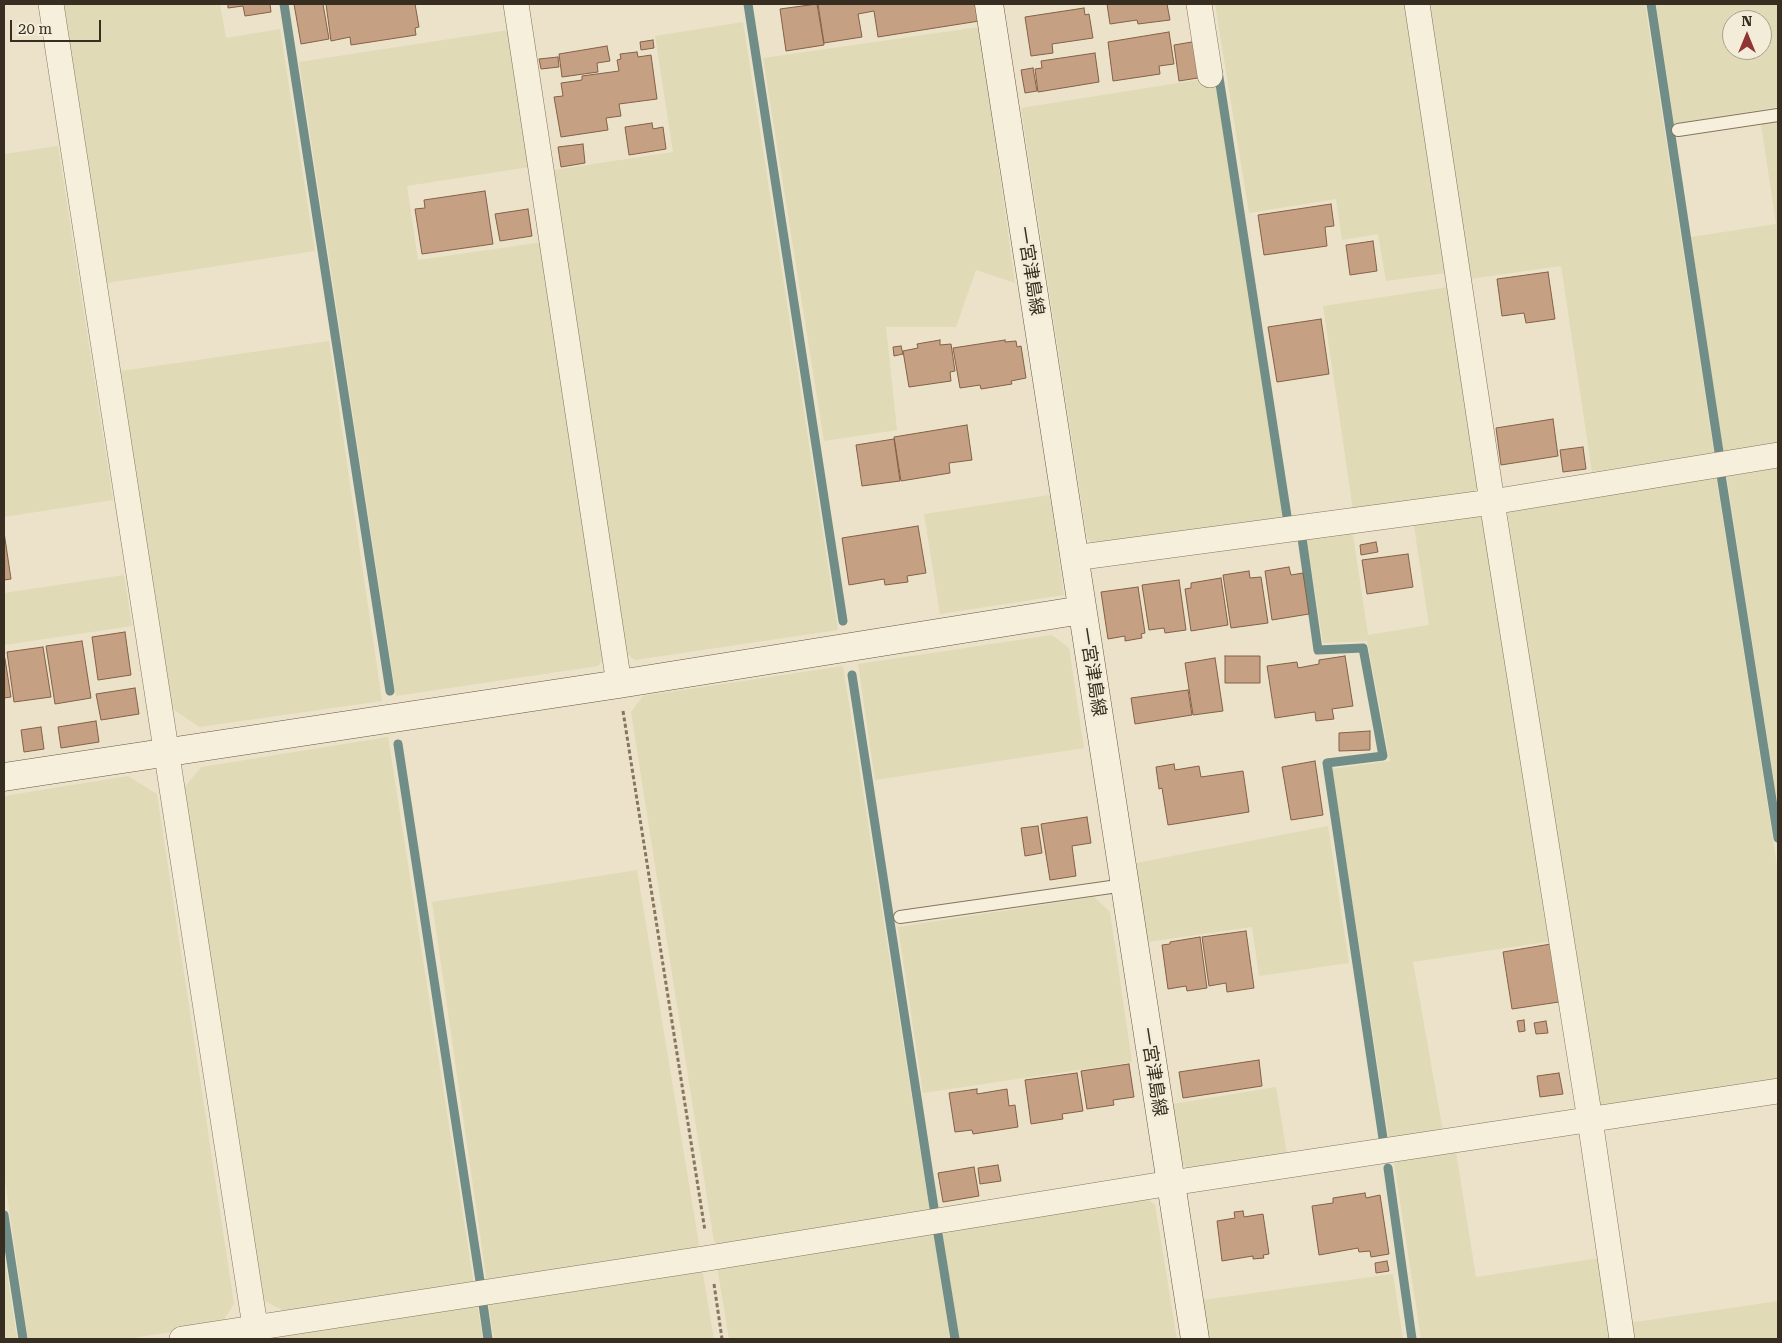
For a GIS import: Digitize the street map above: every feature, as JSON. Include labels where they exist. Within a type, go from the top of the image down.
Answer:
[{"type":"main road","name":"一宮津島線","points":[[989,4],[1195,1339]]},
{"type":"main road","points":[[4,777],[619,684],[1082,610]]},
{"type":"street","points":[[51,4],[256,1333]]},
{"type":"street","points":[[516,4],[619,684]]},
{"type":"street","points":[[1199,4],[1210,75]]},
{"type":"street","points":[[1417,4],[1492,502],[1590,1120],[1622,1339]]},
{"type":"street","points":[[1074,558],[1492,502],[1778,455]]},
{"type":"street","points":[[182,1339],[256,1333],[1171,1183],[1778,1091]]},
{"type":"lane","points":[[1678,130],[1778,115]]},
{"type":"lane","points":[[900,917],[1125,885]]},
{"type":"path","points":[[619,684],[722,1339]]},
{"type":"shaded area","points":[[64,4],[220,4],[226,38],[280,29],[315,251],[107,283]]},
{"type":"shaded area","points":[[1215,4],[1405,4],[1446,273],[1386,281],[1378,234],[1342,240],[1336,199],[1249,213]]},
{"type":"shaded area","points":[[1428,4],[1645,4],[1714,453],[1592,472],[1561,266],[1470,279]]},
{"type":"shaded area","points":[[1656,4],[1778,4],[1778,107],[1674,124]]},
{"type":"shaded area","points":[[743,22],[838,630],[635,660],[627,654],[554,170],[673,152],[655,36]]},
{"type":"shaded area","points":[[979,27],[1015,283],[976,270],[956,327],[886,327],[897,430],[824,441],[763,58]]},
{"type":"shaded area","points":[[509,30],[529,167],[407,186],[418,260],[543,242],[605,656],[598,666],[396,696],[299,62]]},
{"type":"shaded area","points":[[1216,77],[1284,521],[1099,548],[1087,538],[1021,108]]},
{"type":"shaded area","points":[[1778,122],[1778,443],[1723,452],[1691,237],[1776,224],[1761,124]]},
{"type":"shaded area","points":[[58,146],[113,500],[4,517],[4,154]]},
{"type":"shaded area","points":[[1449,287],[1480,485],[1474,493],[1353,510],[1323,306]]},
{"type":"shaded area","points":[[329,341],[382,701],[199,727],[170,707],[121,371]]},
{"type":"shaded area","points":[[1778,464],[1778,809],[1726,472]]},
{"type":"shaded area","points":[[1716,476],[1778,872],[1778,1085],[1602,1111],[1594,1106],[1507,509]]},
{"type":"shaded area","points":[[1050,495],[1064,595],[940,614],[924,514]]},
{"type":"shaded area","points":[[1483,510],[1552,941],[1413,962],[1444,1137],[1390,1145],[1332,769],[1390,761],[1367,641],[1323,643],[1306,534],[1352,528],[1368,635],[1429,625],[1413,520]]},
{"type":"shaded area","points":[[124,575],[132,626],[4,645],[4,593]]},
{"type":"shaded area","points":[[1052,635],[1069,648],[1084,748],[875,780],[858,664]]},
{"type":"shaded area","points":[[843,666],[930,1213],[721,1248],[714,1242],[631,712],[643,696]]},
{"type":"shaded area","points":[[388,737],[474,1285],[286,1312],[261,1299],[184,788],[201,767]]},
{"type":"shaded area","points":[[128,776],[157,794],[234,1304],[220,1325],[125,1339],[28,1339],[4,1174],[4,796]]},
{"type":"shaded area","points":[[1328,826],[1349,963],[1259,976],[1252,927],[1147,942],[1136,863]]},
{"type":"shaded area","points":[[637,870],[699,1244],[694,1252],[487,1283],[432,902]]},
{"type":"shaded area","points":[[1094,897],[1110,912],[1132,1062],[923,1093],[898,927]]},
{"type":"shaded area","points":[[1276,1087],[1288,1160],[1196,1175],[1183,1164],[1173,1104]]},
{"type":"shaded area","points":[[1456,1152],[1476,1277],[1599,1258],[1612,1339],[1421,1339],[1394,1162]]},
{"type":"shaded area","points":[[1142,1195],[1155,1205],[1177,1339],[959,1339],[942,1230]]},
{"type":"shaded area","points":[[933,1232],[950,1339],[729,1339],[717,1266]]},
{"type":"shaded area","points":[[4,1254],[17,1339],[4,1339]]},
{"type":"shaded area","points":[[702,1268],[714,1339],[494,1339],[488,1301]]},
{"type":"shaded area","points":[[1393,1274],[1403,1339],[1209,1339],[1203,1300]]},
{"type":"shaded area","points":[[1778,1301],[1778,1339],[1630,1339],[1628,1323]]},
{"type":"shaded area","points":[[477,1303],[483,1339],[278,1339],[281,1334]]},
{"type":"building","points":[[228,4],[270,4],[271,12],[245,16],[243,6],[228,8]]},
{"type":"building","points":[[294,4],[323,4],[329,39],[301,44]]},
{"type":"building","points":[[326,4],[415,4],[419,27],[415,28],[416,35],[351,45],[350,37],[331,41]]},
{"type":"building","points":[[817,4],[824,45],[786,51],[780,9]]},
{"type":"building","points":[[818,4],[977,4],[979,21],[878,37],[874,11],[858,14],[862,37],[824,43]]},
{"type":"building","points":[[1107,4],[1167,4],[1170,20],[1138,24],[1137,20],[1110,24]]},
{"type":"building","points":[[1084,8],[1085,15],[1089,14],[1093,38],[1052,44],[1053,53],[1031,56],[1025,17]]},
{"type":"building","points":[[1169,32],[1174,64],[1159,66],[1160,74],[1113,81],[1108,42]]},
{"type":"building","points":[[653,40],[654,48],[641,50],[640,42]]},
{"type":"building","points":[[1198,41],[1204,77],[1179,81],[1174,45]]},
{"type":"building","points":[[607,46],[610,61],[597,63],[598,72],[562,77],[559,54]]},
{"type":"building","points":[[637,52],[638,57],[651,55],[657,99],[619,104],[621,116],[606,118],[608,130],[561,137],[554,97],[563,96],[561,83],[582,80],[582,76],[619,71],[617,60],[621,59],[620,54]]},
{"type":"building","points":[[1095,53],[1099,82],[1038,92],[1035,69],[1042,68],[1041,61]]},
{"type":"building","points":[[558,57],[559,67],[541,69],[539,59]]},
{"type":"building","points":[[1033,68],[1037,91],[1025,93],[1021,70]]},
{"type":"building","points":[[652,123],[653,129],[663,127],[666,149],[629,155],[625,127]]},
{"type":"building","points":[[583,144],[585,163],[561,167],[558,147]]},
{"type":"building","points":[[485,191],[493,244],[422,254],[415,209],[425,208],[424,200]]},
{"type":"building","points":[[1331,204],[1334,226],[1325,227],[1327,246],[1264,255],[1258,215]]},
{"type":"building","points":[[528,209],[532,236],[500,241],[495,214]]},
{"type":"building","points":[[1373,241],[1377,271],[1350,275],[1346,245]]},
{"type":"building","points":[[1548,272],[1555,319],[1526,323],[1524,313],[1502,316],[1497,279]]},
{"type":"building","points":[[1321,319],[1329,374],[1277,382],[1268,327]]},
{"type":"building","points":[[940,340],[940,345],[951,344],[955,371],[950,372],[951,381],[909,387],[903,351],[918,348],[917,344]]},
{"type":"building","points":[[1005,340],[1005,342],[1016,341],[1017,347],[1021,346],[1026,378],[1011,381],[1012,384],[981,389],[980,385],[960,388],[953,348]]},
{"type":"building","points":[[901,346],[903,354],[894,356],[893,347]]},
{"type":"building","points":[[1553,419],[1558,456],[1501,465],[1496,428]]},
{"type":"building","points":[[967,425],[972,460],[949,463],[950,473],[901,481],[894,437]]},
{"type":"building","points":[[894,439],[900,481],[862,486],[856,445]]},
{"type":"building","points":[[1583,447],[1586,469],[1563,472],[1560,450]]},
{"type":"building","points":[[918,526],[926,573],[907,576],[908,582],[885,585],[884,579],[849,585],[842,538]]},
{"type":"building","points":[[4,532],[11,579],[4,580]]},
{"type":"building","points":[[1376,542],[1378,552],[1361,555],[1360,545]]},
{"type":"building","points":[[1408,554],[1413,587],[1367,594],[1362,560]]},
{"type":"building","points":[[1289,567],[1291,575],[1303,573],[1309,614],[1272,620],[1265,571]]},
{"type":"building","points":[[1249,571],[1250,578],[1261,577],[1268,623],[1231,628],[1223,575]]},
{"type":"building","points":[[1221,578],[1228,625],[1191,631],[1185,589],[1191,588],[1191,583]]},
{"type":"building","points":[[1179,580],[1186,630],[1165,633],[1164,628],[1149,630],[1142,585]]},
{"type":"building","points":[[1138,587],[1145,633],[1141,634],[1142,638],[1125,641],[1125,636],[1108,639],[1101,592]]},
{"type":"building","points":[[125,632],[131,675],[98,680],[92,637]]},
{"type":"building","points":[[82,641],[91,698],[55,704],[46,646]]},
{"type":"building","points":[[43,647],[51,697],[14,702],[7,652]]},
{"type":"building","points":[[1225,656],[1260,656],[1260,683],[1225,683]]},
{"type":"building","points":[[1345,656],[1353,706],[1332,709],[1334,719],[1316,721],[1315,712],[1275,718],[1267,666],[1297,662],[1298,668],[1319,664],[1319,660]]},
{"type":"building","points":[[1215,658],[1223,711],[1193,715],[1185,663]]},
{"type":"building","points":[[4,660],[11,697],[4,698]]},
{"type":"building","points":[[135,688],[139,714],[101,720],[96,694]]},
{"type":"building","points":[[1188,690],[1192,715],[1135,724],[1131,698]]},
{"type":"building","points":[[96,721],[99,742],[61,748],[58,727]]},
{"type":"building","points":[[41,727],[44,749],[24,752],[21,730]]},
{"type":"building","points":[[1370,731],[1370,750],[1339,751],[1339,733]]},
{"type":"building","points":[[1315,761],[1323,815],[1291,820],[1282,767]]},
{"type":"building","points":[[1174,764],[1175,770],[1199,766],[1201,777],[1243,771],[1249,812],[1168,825],[1162,788],[1159,789],[1156,767]]},
{"type":"building","points":[[1087,817],[1091,843],[1072,846],[1076,876],[1050,880],[1041,824]]},
{"type":"building","points":[[1038,826],[1042,853],[1025,856],[1021,828]]},
{"type":"building","points":[[1246,931],[1254,988],[1227,992],[1226,983],[1209,986],[1202,937]]},
{"type":"building","points":[[1200,937],[1207,988],[1187,991],[1186,986],[1168,989],[1162,945]]},
{"type":"building","points":[[1551,944],[1559,1002],[1512,1009],[1503,952]]},
{"type":"building","points":[[1524,1020],[1525,1031],[1519,1032],[1517,1021]]},
{"type":"building","points":[[1546,1021],[1548,1033],[1536,1034],[1534,1023]]},
{"type":"building","points":[[1259,1060],[1262,1086],[1183,1098],[1179,1072]]},
{"type":"building","points":[[1129,1064],[1134,1097],[1113,1100],[1114,1105],[1087,1109],[1081,1071]]},
{"type":"building","points":[[1077,1073],[1083,1111],[1062,1114],[1063,1119],[1031,1124],[1025,1080]]},
{"type":"building","points":[[1559,1073],[1563,1094],[1540,1097],[1537,1076]]},
{"type":"building","points":[[977,1089],[977,1094],[1007,1089],[1009,1106],[1015,1105],[1018,1127],[973,1134],[972,1130],[955,1132],[949,1093]]},
{"type":"building","points":[[998,1165],[1001,1181],[980,1184],[978,1168]]},
{"type":"building","points":[[974,1167],[979,1196],[943,1202],[938,1173]]},
{"type":"building","points":[[1365,1193],[1366,1198],[1380,1195],[1389,1254],[1371,1257],[1370,1251],[1359,1252],[1358,1248],[1319,1255],[1312,1206],[1333,1203],[1333,1198]]},
{"type":"building","points":[[1243,1211],[1244,1217],[1263,1214],[1269,1254],[1263,1255],[1264,1258],[1253,1259],[1253,1256],[1222,1261],[1217,1221],[1235,1218],[1234,1212]]},
{"type":"building","points":[[1387,1261],[1389,1271],[1376,1273],[1375,1263]]},
{"type":"waterway","points":[[284,4],[390,691]]},
{"type":"waterway","points":[[748,4],[843,621]]},
{"type":"waterway","points":[[1651,4],[1719,452]]},
{"type":"waterway","points":[[1218,71],[1287,516]]},
{"type":"waterway","points":[[1721,475],[1778,838]]},
{"type":"waterway","points":[[1302,538],[1318,650],[1363,648],[1383,756],[1327,763],[1384,1145]]},
{"type":"waterway","points":[[852,675],[934,1208]]},
{"type":"waterway","points":[[398,744],[480,1281]]},
{"type":"waterway","points":[[1388,1168],[1412,1339]]},
{"type":"waterway","points":[[4,1215],[23,1339]]},
{"type":"waterway","points":[[938,1234],[955,1339]]},
{"type":"waterway","points":[[483,1304],[488,1339]]}]
